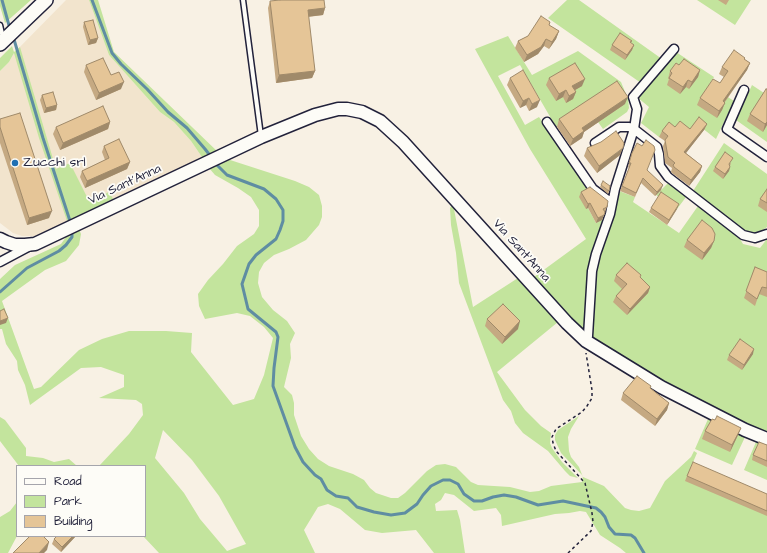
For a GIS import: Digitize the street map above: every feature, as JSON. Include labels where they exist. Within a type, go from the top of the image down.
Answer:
[{"type":"main road","points":[[7,37],[46,0]]},
{"type":"street","points":[[586,342],[588,336],[592,270],[610,214],[615,190],[634,128],[637,109],[633,97],[674,49]]},
{"type":"street","points":[[744,90],[727,129],[767,157]]},
{"type":"street","name":"Via Sant'Anna","points":[[0,239],[15,245],[25,246],[35,244],[261,137],[315,115],[338,109],[362,112],[380,121],[416,156],[567,323],[586,342],[661,387],[745,430],[767,439]]},
{"type":"street","points":[[548,122],[593,190],[612,203]]},
{"type":"street","points":[[595,143],[619,127],[629,126],[634,128],[657,147],[660,166],[668,177],[743,235],[755,238],[767,234]]},
{"type":"street","points":[[0,262],[35,244]]},
{"type":"lane","points":[[243,0],[261,137]]},
{"type":"lane","points":[[0,25],[7,37]]},
{"type":"path","points":[[568,553],[591,531],[593,522],[592,513],[584,483],[556,451],[552,440],[556,429],[582,412],[592,398],[586,342]]},
{"type":"shaded area","points":[[66,0],[89,0],[109,55],[160,112],[174,122],[191,141],[204,160],[39,236],[22,236],[13,233],[0,223],[0,71],[9,62],[14,53]]},
{"type":"green space","points":[[0,0],[31,0],[5,23],[0,6]]},
{"type":"green space","points":[[89,0],[98,0],[114,52],[219,153],[204,160],[191,141],[174,122],[160,112],[109,55]]},
{"type":"green space","points":[[567,0],[579,0],[662,59],[641,83],[548,18]]},
{"type":"green space","points":[[697,0],[751,0],[735,25]]},
{"type":"green space","points":[[508,36],[532,75],[578,51],[621,82],[628,99],[629,108],[627,112],[603,129],[598,122],[580,111],[556,127],[520,65],[498,76],[525,125],[539,117],[590,191],[586,209],[588,208],[596,223],[604,218],[593,248],[588,268],[584,332],[534,277],[586,239],[530,149],[475,49]]},
{"type":"green space","points":[[12,46],[14,52],[20,47],[56,169],[70,163],[89,201],[109,192],[115,202],[68,224],[39,138],[14,53],[9,62],[0,71],[0,58]]},
{"type":"green space","points":[[676,52],[714,77],[709,85],[734,101],[716,139],[697,124],[687,135],[659,137],[641,123],[649,107],[637,97]]},
{"type":"green space","points":[[752,85],[767,95],[767,142],[736,120]]},
{"type":"green space","points":[[724,143],[767,174],[767,227],[758,233],[752,233],[742,229],[693,191]]},
{"type":"green space","points":[[227,159],[295,181],[309,187],[319,195],[322,206],[322,217],[319,225],[306,240],[274,255],[264,263],[259,272],[258,283],[262,297],[273,310],[287,321],[295,333],[290,344],[291,358],[284,387],[292,395],[294,415],[301,436],[309,449],[318,459],[329,466],[353,474],[364,480],[376,493],[391,498],[398,498],[405,493],[427,471],[436,465],[445,464],[456,467],[471,482],[478,485],[510,487],[530,492],[539,491],[551,486],[582,482],[583,477],[604,486],[625,508],[639,511],[650,508],[665,481],[691,457],[694,451],[697,453],[691,467],[767,500],[767,553],[626,553],[600,535],[586,512],[580,511],[555,514],[502,526],[501,515],[496,508],[474,511],[454,495],[445,493],[441,500],[435,504],[436,511],[457,510],[465,553],[434,553],[416,530],[382,533],[365,530],[340,509],[328,504],[318,507],[304,530],[315,553],[159,553],[144,537],[146,537],[146,465],[100,465],[129,434],[143,415],[142,404],[136,400],[99,398],[124,387],[124,375],[101,367],[81,368],[30,405],[25,385],[18,370],[17,361],[6,344],[2,329],[0,329],[0,279],[15,265],[61,244],[66,237],[79,229],[81,234],[79,245],[66,261],[45,270],[2,301],[34,389],[41,387],[79,350],[102,339],[129,331],[166,331],[192,333],[191,352],[233,405],[254,399],[264,375],[273,338],[264,327],[250,316],[237,313],[205,319],[199,306],[198,294],[208,280],[237,246],[254,234],[259,226],[259,210],[251,197],[215,175],[209,168]],"holes":[[[163,430],[192,460],[219,496],[246,544],[227,551],[200,519],[184,493],[155,458]]]},
{"type":"green space","points":[[668,183],[686,197],[677,209],[656,195]]},
{"type":"green space","points":[[619,191],[635,197],[633,202],[679,233],[698,206],[740,239],[743,244],[760,248],[767,239],[767,433],[743,423],[694,398],[657,378],[592,339],[597,265],[614,213]]},
{"type":"green space","points":[[453,204],[473,307],[518,278],[558,322],[497,372],[525,410],[541,426],[551,433],[550,443],[552,448],[562,462],[578,478],[570,476],[548,451],[523,433],[515,423],[511,411],[503,400],[459,283],[451,225],[450,208]]},
{"type":"green space","points":[[579,416],[568,437],[571,457],[579,467],[582,475],[561,453],[555,440],[555,435],[558,430]]},
{"type":"green space","points":[[0,417],[5,420],[26,448],[26,456],[43,458],[54,462],[69,459],[76,465],[18,465],[0,441]]},
{"type":"green space","points":[[708,419],[745,437],[732,465],[695,449]]},
{"type":"green space","points":[[756,442],[767,447],[767,480],[744,470]]},
{"type":"green space","points":[[16,503],[16,537],[8,553],[0,553],[0,517],[10,511]]},
{"type":"building","points":[[324,0],[325,8],[308,10],[315,71],[279,75],[270,1]]},
{"type":"building","points":[[541,16],[550,22],[549,25],[559,31],[552,42],[546,39],[541,47],[527,55],[518,41],[528,36]]},
{"type":"building","points":[[93,20],[98,38],[90,40],[84,22]]},
{"type":"building","points":[[620,33],[632,41],[630,42],[634,45],[627,55],[612,45]]},
{"type":"building","points":[[734,50],[750,63],[723,101],[725,103],[719,111],[700,98],[713,79],[720,83],[728,71],[722,67]]},
{"type":"building","points":[[103,58],[111,75],[119,72],[124,82],[99,93],[86,65]]},
{"type":"building","points":[[684,59],[700,70],[692,82],[688,80],[683,87],[669,78],[672,73],[670,71],[676,63],[679,65]]},
{"type":"building","points":[[575,63],[585,79],[572,86],[576,92],[569,96],[566,90],[559,94],[549,78]]},
{"type":"building","points":[[523,70],[540,100],[532,104],[529,98],[523,101],[510,78]]},
{"type":"building","points":[[617,81],[628,97],[582,128],[584,131],[573,139],[559,119]]},
{"type":"building","points":[[766,89],[767,122],[765,124],[750,114]]},
{"type":"building","points":[[53,92],[57,105],[46,108],[42,95]]},
{"type":"building","points":[[103,106],[110,122],[63,143],[56,127]]},
{"type":"building","points":[[20,113],[52,211],[29,218],[0,127],[0,119]]},
{"type":"building","points":[[699,117],[707,124],[684,152],[702,166],[691,180],[674,167],[673,165],[675,163],[668,157],[665,140],[668,136],[662,131],[669,122],[675,127],[680,121],[690,129]]},
{"type":"building","points":[[616,131],[624,143],[623,148],[599,166],[587,148],[601,142]]},
{"type":"building","points":[[119,139],[130,162],[87,181],[82,171],[109,158],[104,146]]},
{"type":"building","points":[[646,140],[654,146],[655,150],[647,170],[663,185],[657,192],[643,178],[636,193],[622,186],[631,163],[629,163],[632,153],[637,143],[642,146]]},
{"type":"building","points":[[725,152],[733,158],[729,164],[730,167],[725,174],[715,167]]},
{"type":"building","points":[[603,181],[610,186],[609,191],[601,185]]},
{"type":"building","points":[[590,187],[608,201],[607,207],[603,209],[605,212],[604,215],[598,218],[590,203],[588,204],[581,192]]},
{"type":"building","points":[[767,189],[767,203],[760,199]]},
{"type":"building","points":[[661,192],[679,204],[669,220],[651,208]]},
{"type":"building","points":[[702,220],[712,228],[715,234],[714,241],[704,253],[687,240]]},
{"type":"building","points":[[627,263],[641,275],[640,277],[650,287],[630,309],[616,296],[627,284],[616,275]]},
{"type":"building","points":[[755,267],[767,272],[767,288],[762,287],[757,299],[746,291]]},
{"type":"building","points":[[503,304],[520,321],[505,337],[487,319]]},
{"type":"building","points":[[4,309],[8,318],[0,321],[0,311]]},
{"type":"building","points":[[740,339],[754,349],[744,365],[729,355]]},
{"type":"building","points":[[637,376],[651,386],[650,388],[669,403],[657,419],[623,393]]},
{"type":"building","points":[[717,416],[741,428],[732,445],[705,431],[712,419],[715,420]]},
{"type":"building","points":[[759,442],[767,445],[767,461],[753,455]]},
{"type":"building","points":[[693,462],[767,494],[767,511],[687,476]]},
{"type":"building","points":[[29,537],[44,537],[49,542],[39,553],[13,553]]},
{"type":"building","points":[[56,537],[72,537],[62,547],[54,539]]},
{"type":"waterway","points":[[2,0],[10,29]]},
{"type":"waterway","points":[[92,0],[112,53],[168,112],[187,128],[212,158]]},
{"type":"waterway","points":[[13,36],[43,138],[71,224]]},
{"type":"waterway","points":[[215,163],[227,175],[264,189],[276,199],[283,210],[283,221],[276,239],[256,255],[249,264],[242,284],[248,309],[276,332],[278,337],[273,386],[295,447],[303,462],[315,475],[321,479],[327,490],[336,496],[348,498],[357,507],[391,515],[405,513],[417,504],[431,486],[443,480],[450,480],[458,484],[464,494],[474,501],[482,501],[504,495],[516,497],[538,505],[563,501],[596,508],[605,517],[609,527],[615,534],[631,535],[635,538],[644,553]]},
{"type":"waterway","points":[[0,292],[27,268],[59,251],[66,245],[72,237],[72,229]]},
{"type":"place","name":"Zucchi srl","points":[[15,163]]}]
